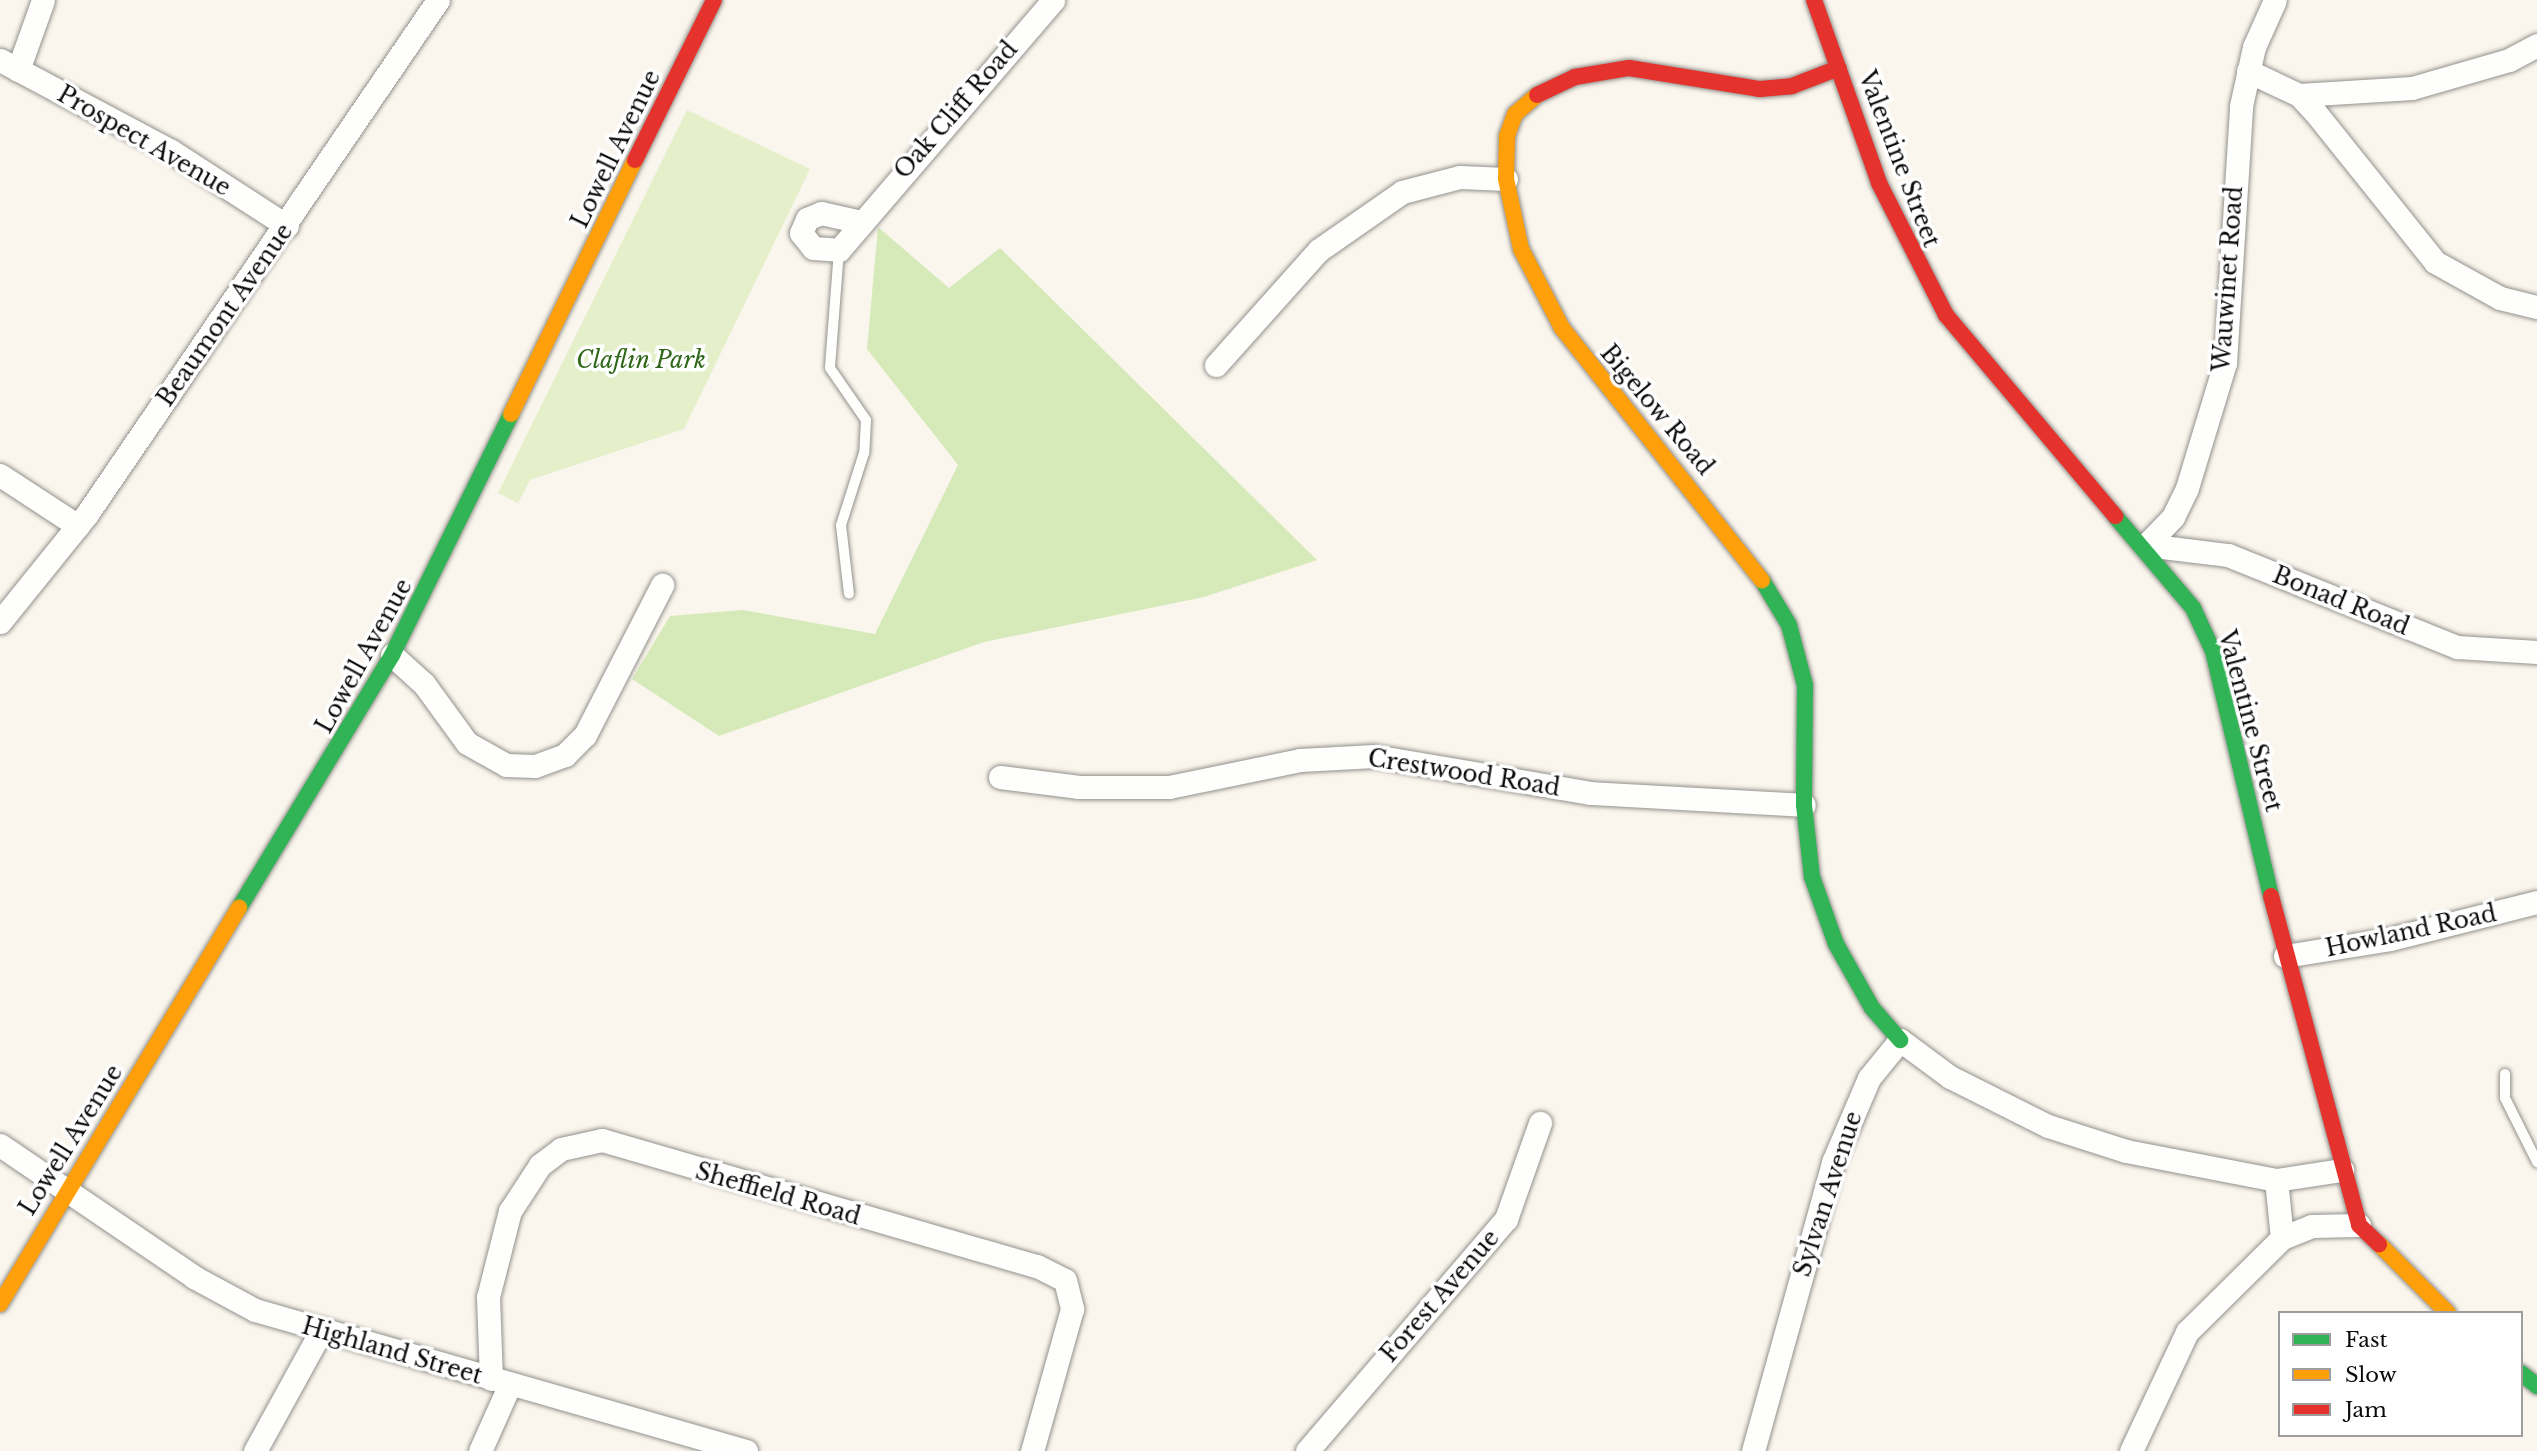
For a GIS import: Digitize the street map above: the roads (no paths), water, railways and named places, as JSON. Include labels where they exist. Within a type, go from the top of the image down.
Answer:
[{"type":"street","points":[[9,65],[43,0]]},
{"type":"street","name":"Beaumont Avenue","points":[[0,622],[78,526],[286,226],[438,0]]},
{"type":"street","name":"Lowell Avenue","points":[[1,1302],[66,1190],[286,838],[392,655],[714,0]]},
{"type":"street","name":"Oak Cliff Road","points":[[839,250],[1053,0]]},
{"type":"street","name":"Valentine Street","points":[[1814,0],[1879,183],[1946,316],[2146,545],[2193,608],[2213,650],[2285,956],[2359,1225],[2446,1311]]},
{"type":"street","name":"Wauwinet Road","points":[[2146,545],[2173,517],[2188,488],[2225,363],[2248,71],[2275,0]]},
{"type":"street","points":[[2299,95],[2412,88],[2509,61],[2537,45]]},
{"type":"street","name":"Prospect Avenue","points":[[9,65],[171,151],[286,226]]},
{"type":"street","name":"Bigelow Road","points":[[1839,68],[1792,86],[1760,89],[1629,68],[1574,77],[1530,98],[1515,114],[1507,136],[1506,179],[1521,249],[1562,328],[1745,554],[1789,625],[1806,696],[1804,805],[1812,877],[1836,944],[1872,1007],[1900,1040]]},
{"type":"street","points":[[2248,71],[2299,95],[2435,262],[2500,298],[2537,307]]},
{"type":"street","points":[[1216,365],[1319,250],[1392,198],[1460,177],[1506,179]]},
{"type":"street","points":[[839,250],[810,246],[801,233],[803,223],[830,213],[861,222]]},
{"type":"street","points":[[0,475],[78,526]]},
{"type":"street","name":"Bonad Road","points":[[2146,545],[2228,555],[2457,647],[2537,652]]},
{"type":"street","points":[[392,655],[424,684],[467,743],[506,765],[535,766],[565,755],[585,735],[662,585]]},
{"type":"street","name":"Crestwood Road","points":[[1000,777],[1079,787],[1160,788],[1300,760],[1374,756],[1631,798],[1804,805]]},
{"type":"street","name":"Howland Road","points":[[2285,956],[2390,939],[2537,902]]},
{"type":"street","points":[[1900,1040],[1950,1077],[2048,1126],[2126,1151],[2276,1180],[2342,1170]]},
{"type":"street","name":"Sylvan Avenue","points":[[1754,1451],[1833,1162],[1869,1078],[1900,1040]]},
{"type":"street","name":"Forest Avenue","points":[[1307,1451],[1506,1219],[1540,1123]]},
{"type":"street","name":"Sheffield Road","points":[[500,1382],[488,1297],[510,1212],[540,1165],[561,1149],[602,1140],[1037,1266],[1065,1280],[1072,1309],[1032,1451]]},
{"type":"street","name":"Highland Street","points":[[0,1145],[226,1297],[321,1331],[746,1451]]},
{"type":"street","points":[[2276,1180],[2281,1238]]},
{"type":"street","points":[[2131,1451],[2187,1332],[2281,1238],[2312,1226],[2359,1225]]},
{"type":"street","points":[[255,1451],[321,1331]]},
{"type":"street","points":[[480,1451],[500,1382]]},
{"type":"lane","points":[[839,250],[830,368],[866,420],[864,453],[841,524],[849,594]]},
{"type":"lane","points":[[2505,1074],[2505,1098],[2537,1162]]},
{"type":"park label","name":"Claflin Park","points":[[641,360]]}]
